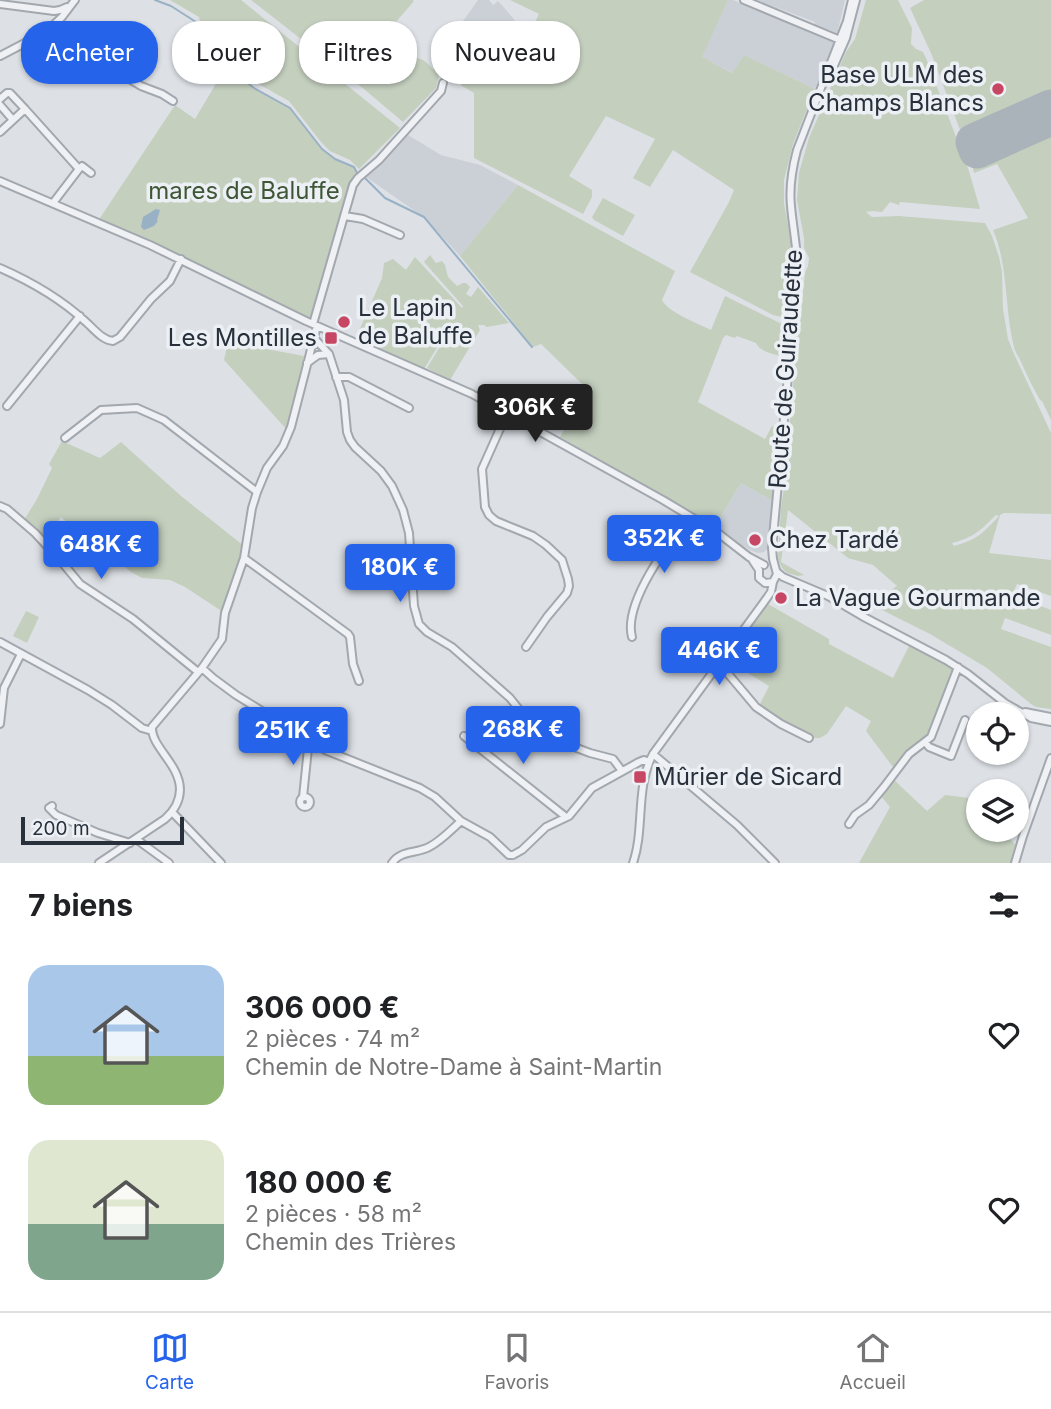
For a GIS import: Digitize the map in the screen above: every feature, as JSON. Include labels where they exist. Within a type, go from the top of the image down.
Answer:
[{"type":"street","points":[[0,5],[54,11],[65,9],[74,0]]},
{"type":"street","points":[[58,21],[74,0]]},
{"type":"street","points":[[744,0],[839,40]]},
{"type":"street","name":"Route de Guiraudette","points":[[776,570],[772,548],[797,279],[798,253],[791,203],[792,177],[797,150],[854,0]]},
{"type":"street","name":"Route de Guiraudette","points":[[814,109],[846,38],[854,0]]},
{"type":"street","points":[[54,11],[54,21]]},
{"type":"street","name":"Route de Guiraudette","points":[[819,100],[841,43],[839,40]]},
{"type":"street","points":[[0,56],[21,45]]},
{"type":"street","points":[[138,84],[173,101]]},
{"type":"street","points":[[99,863],[165,819],[177,804],[180,794],[178,774],[153,737],[154,724],[200,670],[222,639],[225,613],[244,558],[252,508],[267,468],[283,446],[291,426],[334,248],[354,185],[441,91],[443,84]]},
{"type":"street","points":[[0,99],[10,93],[79,169]]},
{"type":"street","points":[[0,105],[13,120]]},
{"type":"street","points":[[0,132],[25,109]]},
{"type":"street","points":[[53,203],[82,166],[90,173]]},
{"type":"street","points":[[0,181],[181,259],[315,325],[472,394],[718,533],[763,567]]},
{"type":"street","points":[[345,216],[363,219],[400,235]]},
{"type":"street","points":[[0,268],[52,294],[106,340],[115,341],[170,281],[181,259]]},
{"type":"street","points":[[7,406],[80,316]]},
{"type":"street","points":[[314,338],[329,354],[345,407],[349,440],[381,471],[406,517],[410,533],[414,606],[422,627],[468,660],[542,731],[580,749],[613,759],[622,771]]},
{"type":"street","points":[[307,363],[318,355],[329,354]]},
{"type":"street","points":[[336,377],[349,377],[409,408]]},
{"type":"street","points":[[65,438],[101,410],[141,409],[164,420],[257,492]]},
{"type":"street","points":[[507,413],[482,469],[486,512],[494,520],[533,536],[552,550],[562,560],[569,586],[567,593],[526,647]]},
{"type":"street","points":[[0,506],[35,533],[80,584],[133,619],[236,695],[325,750],[420,788],[435,797],[461,821],[490,837],[514,859],[546,827],[569,816],[592,788],[639,762],[649,762]]},
{"type":"street","points":[[632,637],[632,612],[652,569],[664,549],[691,517]]},
{"type":"street","name":"Route de Guiraudette","points":[[763,567],[772,548]]},
{"type":"street","points":[[244,558],[348,634],[359,681]]},
{"type":"street","points":[[763,567],[770,565],[783,577],[828,596],[958,667],[1005,703],[1031,718],[1051,720]]},
{"type":"street","points":[[763,567],[760,578],[771,582],[792,580]]},
{"type":"street","points":[[633,863],[639,837],[643,781],[649,762],[766,598],[776,570]]},
{"type":"street","points":[[0,642],[88,690],[142,728],[152,731]]},
{"type":"street","points":[[0,724],[4,688],[21,654]]},
{"type":"street","points":[[719,663],[755,707],[809,738]]},
{"type":"street","points":[[849,824],[884,788],[909,754],[931,737],[958,667]]},
{"type":"street","points":[[925,742],[929,747],[951,756],[965,720]]},
{"type":"street","points":[[464,736],[565,817]]},
{"type":"street","points":[[303,797],[309,739]]},
{"type":"street","points":[[653,754],[737,825],[775,863]]},
{"type":"street","points":[[1015,863],[1051,758]]},
{"type":"street","points":[[52,806],[49,808],[56,816],[98,833],[133,841],[169,863]]},
{"type":"street","points":[[172,812],[220,863]]},
{"type":"street","points":[[392,863],[402,853],[431,846],[461,821]]},
{"type":"shaded area","points":[[478,0],[489,0],[493,5],[498,1],[515,21],[463,21]]},
{"type":"shaded area","points":[[728,0],[812,31],[815,22],[757,0],[845,0],[837,34],[815,89],[744,55],[733,73],[701,57]]},
{"type":"shaded area","points":[[408,135],[441,155],[480,165],[518,185],[460,256],[425,218],[366,177]]},
{"type":"shaded area","points":[[741,483],[773,501],[767,549],[764,552],[752,551],[715,526]]},
{"type":"green space","points":[[170,0],[241,0],[267,21],[200,21],[199,17]]},
{"type":"green space","points":[[251,0],[414,1],[397,21],[299,21],[299,38],[285,27],[285,21],[278,21]]},
{"type":"green space","points":[[510,0],[728,0],[702,57],[732,73],[744,55],[815,89],[793,144],[784,180],[784,203],[793,253],[786,318],[773,315],[690,272],[734,190],[673,150],[650,187],[633,178],[655,139],[606,116],[569,176],[592,190],[592,197],[583,214],[474,158],[474,93],[461,84],[580,84],[580,21],[536,21],[539,14]]},
{"type":"green space","points":[[866,0],[898,0],[912,28],[911,44],[923,52],[926,58],[969,171],[980,209],[900,202],[899,205],[890,202],[882,212],[866,212],[872,217],[899,216],[985,223],[999,257],[1008,339],[1051,433],[1051,514],[1000,515],[989,553],[1051,560],[1051,596],[1017,584],[1012,595],[1051,610],[1051,635],[1005,618],[1001,629],[1051,647],[1051,709],[1036,707],[987,668],[930,634],[870,604],[897,586],[873,565],[848,558],[788,510],[781,562],[804,575],[787,573],[778,559],[797,339],[809,258],[804,248],[797,200],[799,173],[809,138],[846,52],[855,39]],"holes":[[[996,515],[999,516],[984,532],[969,541],[954,546],[952,543],[971,536]]]},
{"type":"green space","points":[[924,0],[1051,0],[1051,420],[1015,349],[1002,258],[993,230],[1028,218],[997,164],[974,173],[931,53],[910,8]]},
{"type":"green space","points":[[285,35],[299,47],[299,84],[345,84],[400,128],[359,169],[350,160],[330,151],[289,101],[259,84],[285,84]]},
{"type":"green space","points":[[417,58],[431,67],[431,84],[437,84],[403,122],[358,84],[417,84]]},
{"type":"green space","name":"mares de Baluffe","points":[[216,84],[248,84],[290,108],[322,149],[335,159],[354,167],[356,172],[312,319],[98,221],[175,105],[195,119]]},
{"type":"green space","points":[[518,185],[675,271],[662,300],[684,317],[711,330],[725,296],[786,326],[785,373],[784,357],[764,351],[756,343],[726,335],[698,402],[765,439],[772,426],[781,430],[773,501],[741,483],[715,526],[560,437],[588,387],[541,344],[533,347],[460,256]]},
{"type":"green space","points":[[603,198],[635,215],[623,236],[592,217]]},
{"type":"green space","points":[[430,255],[436,263],[442,261],[448,277],[457,286],[466,283],[470,287],[466,294],[471,297],[478,287],[509,323],[487,327],[478,325],[480,330],[450,380],[427,368],[449,328],[424,369],[356,338],[382,278],[384,263],[393,259],[406,270],[415,257],[462,308],[424,262]]},
{"type":"green space","points":[[228,342],[304,356],[287,430],[224,360]]},
{"type":"green space","points":[[62,441],[100,458],[121,442],[181,496],[244,546],[223,612],[170,580],[142,578],[113,557],[109,561],[61,517],[45,538],[24,520],[52,468],[49,464]]},
{"type":"green space","points":[[768,604],[829,639],[829,644],[893,678],[909,646],[954,670],[930,736],[896,771],[866,731],[871,721],[846,706],[827,734],[820,738],[811,738],[759,706],[769,686],[740,668],[748,657],[736,649]]},
{"type":"green space","points":[[26,611],[39,617],[27,643],[13,636]]},
{"type":"green space","points":[[893,779],[927,811],[945,795],[966,798],[966,842],[1013,842],[1017,847],[1012,863],[859,863],[890,807],[880,795]]},
{"type":"water","points":[[156,209],[160,210],[158,221],[144,230],[141,227],[143,217]]},
{"type":"waterway","points":[[155,0],[171,6],[196,22],[202,43],[209,52],[254,88],[290,108],[322,149],[335,159],[354,167],[357,173]]},
{"type":"waterway","points":[[365,178],[385,198],[424,217],[532,347]]},
{"type":"runway","points":[[1051,108],[974,142],[977,150],[1051,117]]},
{"type":"place","name":"Base ULM des Champs Blancs","points":[[998,89]]},
{"type":"place","name":"Le Lapin de Baluffe","points":[[344,322]]},
{"type":"place","name":"Les Montilles","points":[[331,338]]},
{"type":"place","name":"Chez Tardé","points":[[755,540]]},
{"type":"place","name":"La Vague Gourmande","points":[[781,598]]},
{"type":"place","name":"Mûrier de Sicard","points":[[640,777]]}]
